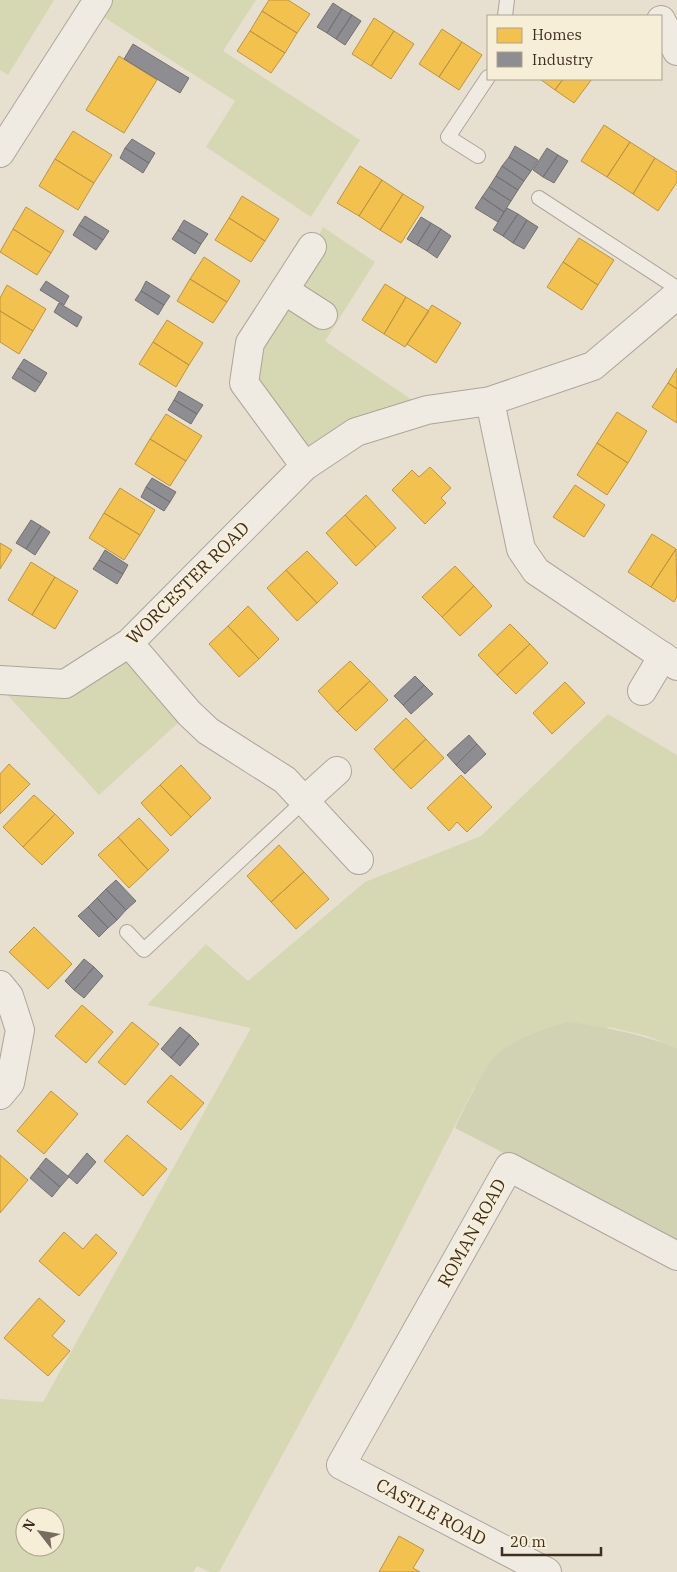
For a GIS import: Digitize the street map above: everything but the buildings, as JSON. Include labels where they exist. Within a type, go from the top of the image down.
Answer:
[{"type":"street","points":[[0,153],[98,0]]},
{"type":"street","points":[[651,0],[658,15]]},
{"type":"street","points":[[662,22],[677,51]]},
{"type":"street","points":[[305,466],[244,383],[250,343],[312,247]]},
{"type":"street","points":[[284,290],[323,315]]},
{"type":"street","name":"WORCESTER ROAD","points":[[0,680],[65,684],[129,643],[305,466],[356,432],[427,410],[490,402],[593,366],[677,295]]},
{"type":"street","points":[[490,402],[521,549],[536,571],[670,661],[642,691]]},
{"type":"street","points":[[129,643],[189,713],[208,731],[285,780],[359,860]]},
{"type":"street","points":[[305,800],[337,771]]},
{"type":"street","points":[[0,985],[9,996],[20,1030],[10,1083],[0,1095]]},
{"type":"street","name":"ROMAN ROAD","points":[[341,1465],[509,1167],[677,1256]]},
{"type":"street","name":"CASTLE ROAD","points":[[341,1465],[547,1572]]},
{"type":"lane","points":[[505,15],[507,0]]},
{"type":"lane","points":[[478,156],[448,137],[487,78]]},
{"type":"lane","points":[[539,198],[677,288]]},
{"type":"lane","points":[[127,932],[144,950],[305,800]]},
{"type":"green space","points":[[0,0],[54,0],[8,75],[0,70]]},
{"type":"green space","points":[[98,0],[256,0],[223,51],[360,140],[311,217],[206,147],[235,101],[91,9]]},
{"type":"green space","points":[[323,227],[375,262],[325,341],[427,410],[305,466],[244,383]]},
{"type":"green space","points":[[129,643],[189,713],[99,795],[0,687],[65,684]]},
{"type":"green space","points":[[608,714],[677,755],[677,1048],[647,1036],[609,1027],[474,1088],[355,1321],[219,1572],[210,1572],[197,1566],[193,1572],[0,1572],[0,1399],[43,1402],[251,1028],[147,1005],[206,944],[248,981],[365,882],[481,836]]},
{"type":"green space","points":[[568,1022],[623,1032],[677,1048],[677,1242],[455,1128],[482,1076],[500,1052],[524,1038]]}]
